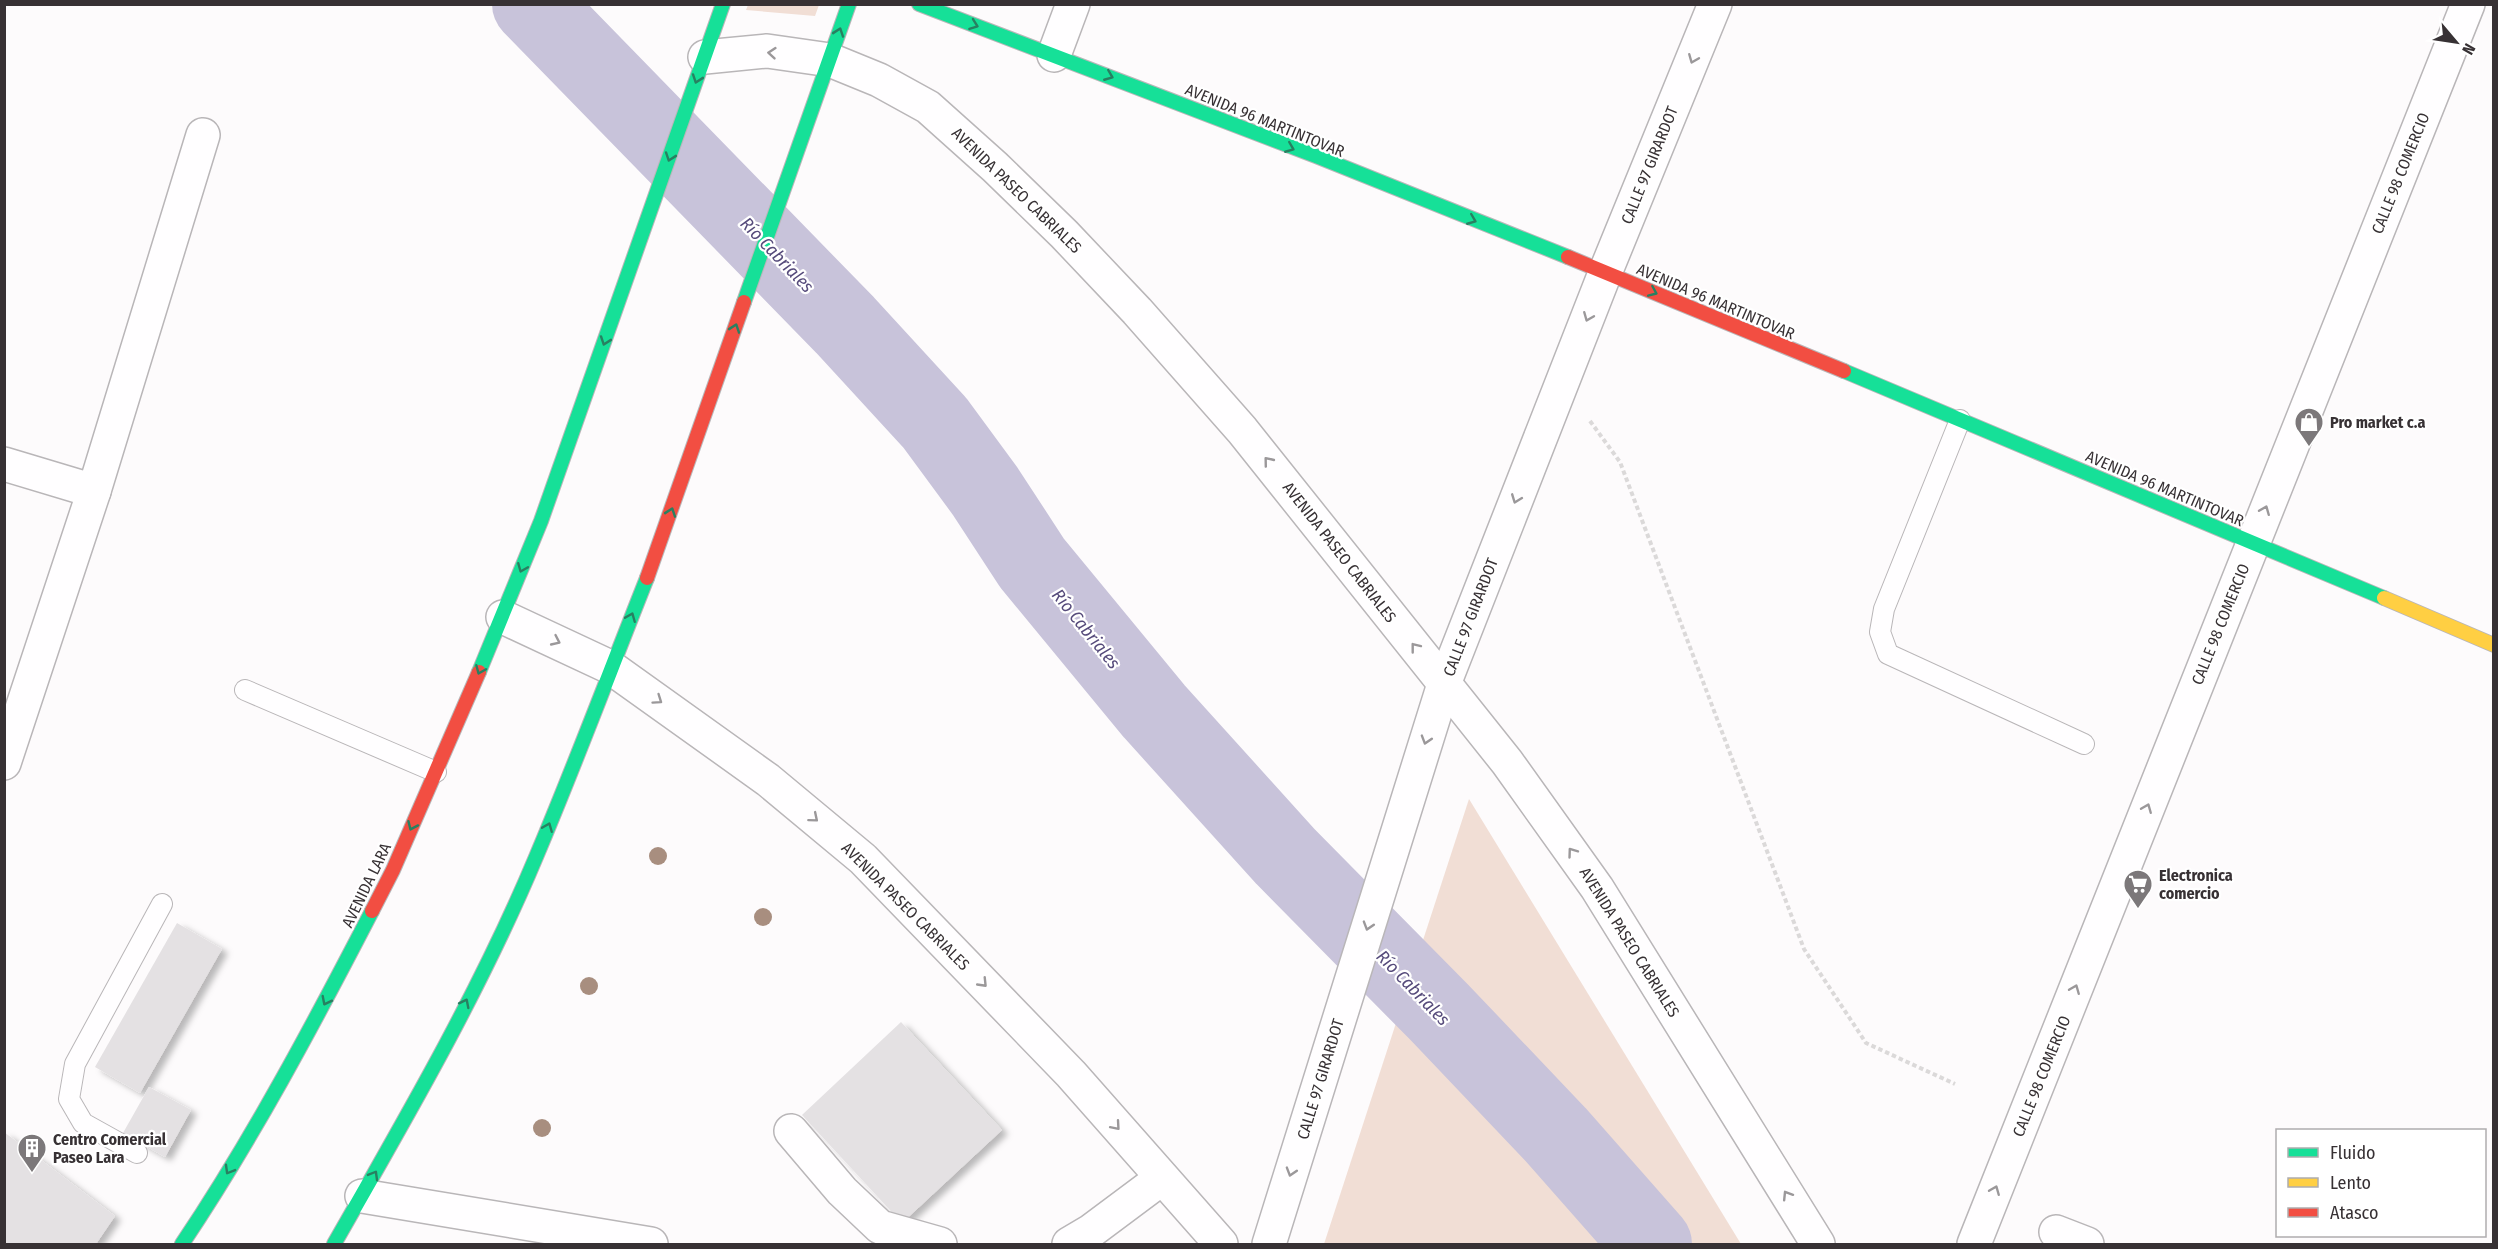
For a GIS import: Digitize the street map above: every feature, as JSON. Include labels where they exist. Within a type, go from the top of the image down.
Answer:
[{"type":"street","points":[[705,57],[723,4]]},
{"type":"street","points":[[334,1245],[413,1105],[486,964],[536,858],[651,567],[849,4]]},
{"type":"street","name":"AVENIDA 96 MARTINTOVAR","points":[[919,4],[1054,55],[1605,273],[2253,542],[2493,645]]},
{"type":"street","points":[[1054,55],[1073,4]]},
{"type":"street","name":"CALLE 97 GIRARDOT","points":[[1269,1245],[1444,684],[1605,273],[1715,4]]},
{"type":"street","name":"CALLE 98 COMERCIO","points":[[1974,1245],[2468,4]]},
{"type":"street","name":"AVENIDA PASEO CABRIALES","points":[[705,57],[767,51],[830,60],[879,80],[928,107],[995,167],[1064,234],[1137,311],[1242,430],[1507,762],[1597,888],[1818,1245]]},
{"type":"street","name":"AVENIDA LARA","points":[[182,1245],[219,1189],[315,1021],[393,870],[503,617],[541,520],[705,57]]},
{"type":"street","points":[[4,763],[94,491],[203,135]]},
{"type":"street","points":[[4,464],[94,491]]},
{"type":"street","name":"AVENIDA PASEO CABRIALES","points":[[503,617],[610,667],[768,780],[863,859],[1071,1074],[1221,1245]]},
{"type":"street","points":[[791,1131],[842,1191],[880,1227],[940,1245]]},
{"type":"street","points":[[1069,1245],[1162,1178]]},
{"type":"street","points":[[362,1196],[651,1245]]},
{"type":"street","points":[[2056,1232],[2087,1245]]},
{"type":"lane","points":[[1960,420],[1884,609],[1880,632],[1888,654],[2084,744]]},
{"type":"lane","points":[[245,690],[436,772]]},
{"type":"lane","points":[[137,1153],[83,1123],[69,1099],[75,1064],[162,904]]},
{"type":"path","points":[[1562,382],[1620,462],[1804,949],[1866,1043],[1955,1084]]},
{"type":"shaded area","points":[[748,4],[819,5],[815,16],[746,10]]},
{"type":"shaded area","points":[[1469,799],[1741,1244],[1324,1244]]},
{"type":"building","points":[[177,923],[222,949],[140,1093],[95,1067]]},
{"type":"building","points":[[901,1022],[1002,1130],[902,1223],[802,1115]]},
{"type":"building","points":[[149,1087],[191,1110],[165,1157],[123,1133]]},
{"type":"building","name":"Centro Comercial Paseo Lara","points":[[4,1132],[115,1216],[96,1244],[4,1244]]},
{"type":"waterway","name":"Río Cabriales","points":[[532,4],[845,325],[935,423],[985,491],[1032,563],[1154,711],[1285,856],[1556,1135],[1652,1244]]},
{"type":"traffic: fast","points":[[479,672],[541,521],[723,4]]},
{"type":"traffic: fast","points":[[744,302],[849,4]]},
{"type":"traffic: fast","points":[[919,4],[1316,156],[1568,257]]},
{"type":"traffic: fast","points":[[1844,371],[2384,598]]},
{"type":"traffic: fast","points":[[334,1244],[441,1054],[491,956],[565,788],[647,578]]},
{"type":"traffic: fast","points":[[182,1244],[258,1122],[305,1039],[372,911]]},
{"type":"traffic: slow","points":[[2384,598],[2494,645]]},
{"type":"traffic: jam","points":[[1568,257],[1844,371]]},
{"type":"traffic: jam","points":[[647,578],[744,302]]},
{"type":"traffic: jam","points":[[372,911],[393,870],[479,672]]},
{"type":"place","name":"Pro market c.a","points":[[2309,448]]},
{"type":"place","name":"Electronica comercio","points":[[2138,910]]},
{"type":"place","name":"Centro Comercial Paseo Lara","points":[[32,1174]]}]
